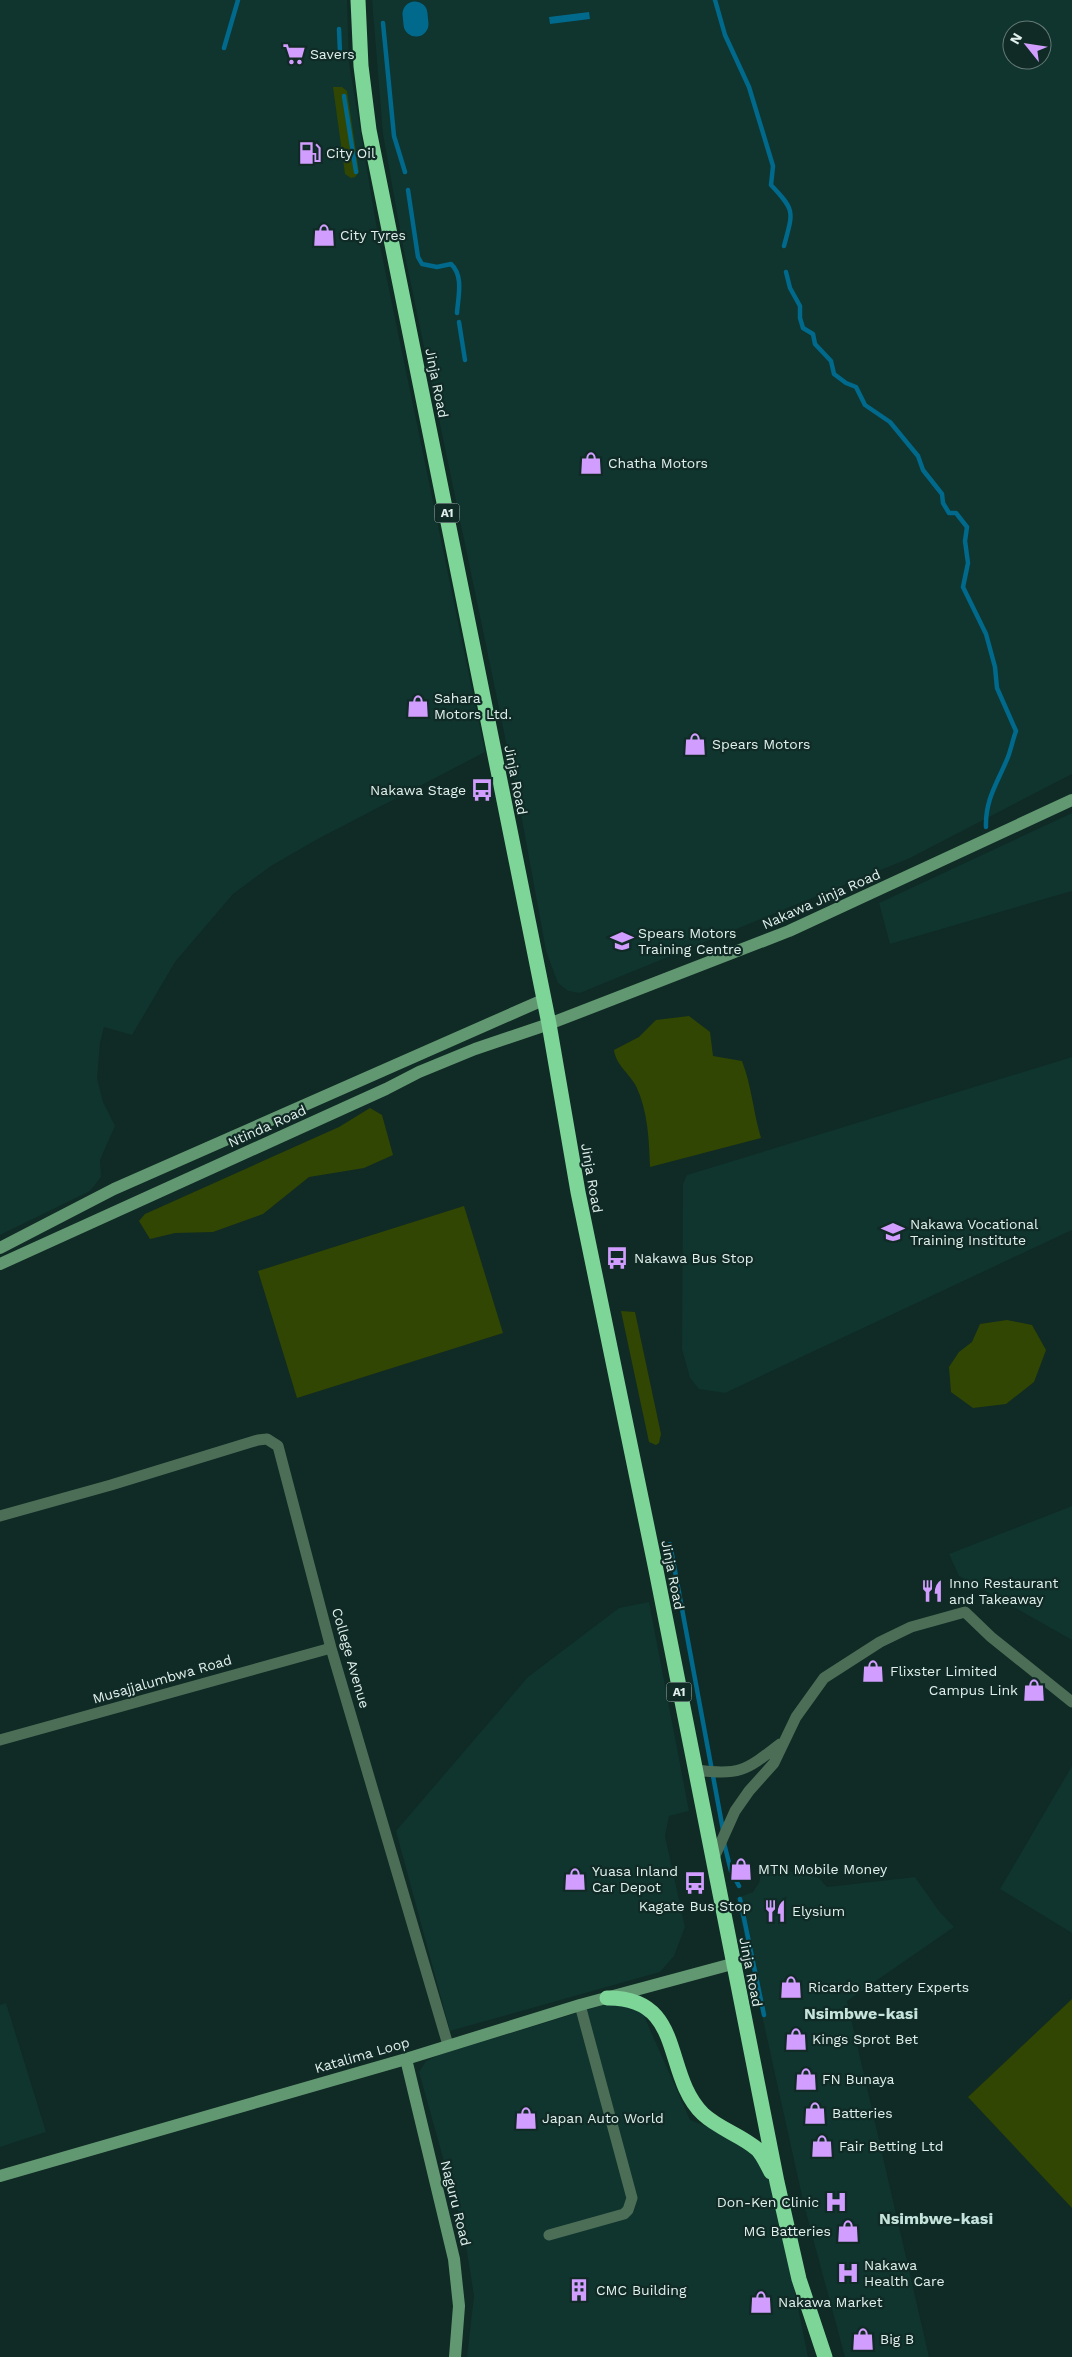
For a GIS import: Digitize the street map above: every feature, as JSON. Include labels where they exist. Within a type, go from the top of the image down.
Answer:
[{"type":"highway","name":"Jinja Road","points":[[358,0],[361,66],[369,130],[549,1024],[578,1192],[654,1561],[732,1964],[777,2182],[799,2279],[825,2357]]},
{"type":"highway","points":[[607,1998],[629,1999],[644,2006],[655,2015],[672,2045],[685,2088],[696,2105],[713,2122],[758,2150],[777,2182]]},
{"type":"street","name":"Nakawa Jinja Road","points":[[549,1024],[789,931],[1072,800]]},
{"type":"street","name":"Ntinda Road","points":[[0,1248],[114,1189],[543,1000]]},
{"type":"street","name":"Ntinda Road","points":[[0,1264],[386,1089],[419,1072],[475,1049],[549,1024]]},
{"type":"street","name":"College Avenue","points":[[0,1516],[112,1485],[258,1440],[267,1439],[278,1446],[332,1648],[448,2045]]},
{"type":"street","points":[[713,1860],[735,1810],[748,1791],[774,1763],[782,1743],[815,1688],[835,1670],[880,1642],[911,1627],[964,1612],[991,1637],[1072,1702]]},
{"type":"street","name":"Musajjalumbwa Road","points":[[0,1740],[332,1648]]},
{"type":"street","points":[[694,1770],[728,1773],[751,1767],[782,1743]]},
{"type":"street","name":"Katalima Loop","points":[[0,2176],[406,2059],[580,2005],[732,1964]]},
{"type":"street","points":[[549,2235],[624,2214],[628,2210],[632,2198],[580,2005]]},
{"type":"street","name":"Naguru Road","points":[[406,2059],[454,2259],[459,2306],[455,2357]]},
{"type":"shaded area","points":[[0,0],[347,0],[349,63],[379,241],[485,752],[316,840],[271,866],[233,894],[175,962],[132,1035],[104,1027],[100,1043],[97,1078],[103,1102],[115,1126],[100,1160],[101,1177],[90,1191],[0,1235]]},
{"type":"shaded area","points":[[372,0],[1072,0],[1072,774],[910,858],[580,993],[568,991],[558,983],[546,951],[521,814],[402,241],[383,134]]},
{"type":"shaded area","points":[[1072,813],[1072,891],[890,944],[879,903]]},
{"type":"shaded area","points":[[1072,1057],[1072,1230],[725,1393],[699,1389],[690,1378],[682,1349],[683,1184],[687,1175]]},
{"type":"shaded area","points":[[1072,1506],[1072,1640],[959,1576],[949,1554]]},
{"type":"shaded area","points":[[649,1602],[689,1811],[669,1816],[665,1836],[685,1927],[674,1956],[660,1972],[450,2031],[396,1831],[528,1677],[619,1608]]},
{"type":"shaded area","points":[[1072,1766],[1072,1933],[1000,1889]]},
{"type":"shaded area","points":[[763,1865],[819,1878],[827,1887],[915,1877],[939,1911],[954,1927],[847,2001],[929,2357],[845,2357],[804,2205],[736,1898],[753,1892],[759,1883]]},
{"type":"shaded area","points":[[613,2002],[641,2009],[690,2120],[739,2139],[771,2174],[808,2357],[467,2357],[474,2296],[464,2233],[419,2072],[426,2061],[439,2055]]},
{"type":"shaded area","points":[[6,2003],[46,2132],[0,2147],[0,2005]]},
{"type":"green space","points":[[333,87],[342,87],[347,91],[359,172],[355,177],[351,178],[345,174]]},
{"type":"green space","points":[[689,1016],[710,1032],[713,1056],[742,1061],[761,1138],[650,1167],[643,1105],[636,1086],[620,1065],[614,1050],[639,1037],[656,1020]]},
{"type":"green space","points":[[370,1108],[382,1115],[393,1155],[364,1168],[309,1177],[263,1214],[213,1232],[175,1233],[150,1239],[139,1221],[145,1214],[339,1127]]},
{"type":"green space","points":[[464,1206],[503,1333],[297,1398],[258,1271]]},
{"type":"green space","points":[[621,1311],[635,1312],[661,1434],[659,1443],[656,1445],[649,1442]]},
{"type":"green space","points":[[1007,1320],[1032,1325],[1046,1350],[1034,1382],[1006,1404],[973,1408],[951,1392],[949,1367],[959,1352],[972,1342],[980,1324]]},
{"type":"green space","points":[[1072,1999],[1072,2208],[968,2097]]},
{"type":"water","points":[[589,12],[590,19],[550,24],[549,17]]},
{"type":"waterway","points":[[224,48],[238,0]]},
{"type":"waterway","points":[[715,0],[725,35],[749,87],[773,166],[771,185],[785,201],[790,212],[784,246]]},
{"type":"waterway","points":[[415,14],[416,24]]},
{"type":"waterway","points":[[383,23],[394,136],[405,172]]},
{"type":"waterway","points":[[339,29],[340,53]]},
{"type":"waterway","points":[[344,96],[356,172]]},
{"type":"waterway","points":[[408,190],[418,257],[422,264],[437,267],[451,264],[455,269],[459,281],[457,313]]},
{"type":"waterway","points":[[786,272],[790,288],[800,306],[800,318],[803,328],[813,334],[815,344],[831,361],[834,374],[846,383],[856,387],[865,405],[890,422],[918,456],[923,470],[942,494],[943,503],[949,513],[956,513],[967,527],[965,541],[968,563],[963,587],[986,634],[995,667],[997,688],[1016,731],[1008,757],[990,799],[986,827]]},
{"type":"waterway","points":[[459,322],[465,360]]},
{"type":"waterway","points":[[670,1544],[723,1830]]},
{"type":"waterway","points":[[724,1843],[731,1871],[739,1886]]},
{"type":"waterway","points":[[740,1899],[764,2015]]},
{"type":"place","name":"Savers","points":[[294,54]]},
{"type":"place","name":"City Oil","points":[[310,153]]},
{"type":"place","name":"City Tyres","points":[[324,235]]},
{"type":"place","name":"Chatha Motors","points":[[591,463]]},
{"type":"place","name":"Sahara Motors Ltd.","points":[[418,706]]},
{"type":"place","name":"Spears Motors","points":[[695,744]]},
{"type":"place","name":"Nakawa Stage","points":[[482,790]]},
{"type":"place","name":"Spears Motors Training Centre","points":[[622,941]]},
{"type":"place","name":"Nakawa Vocational Training Institute","points":[[893,1232]]},
{"type":"place","name":"Nakawa Bus Stop","points":[[617,1258]]},
{"type":"place","name":"Inno Restaurant and Takeaway","points":[[932,1591]]},
{"type":"place","name":"Flixster Limited","points":[[873,1671]]},
{"type":"place","name":"Campus Link","points":[[1034,1690]]},
{"type":"place","name":"MTN Mobile Money","points":[[741,1869]]},
{"type":"place","name":"Yuasa Inland Car Depot","points":[[575,1879]]},
{"type":"place","name":"Kagate Bus Stop","points":[[695,1883]]},
{"type":"place","name":"Elysium","points":[[775,1911]]},
{"type":"place","name":"Ricardo Battery Experts","points":[[791,1987]]},
{"type":"place","name":"Kings Sprot Bet","points":[[796,2039]]},
{"type":"place","name":"FN Bunaya","points":[[806,2079]]},
{"type":"place","name":"Batteries","points":[[815,2113]]},
{"type":"place","name":"Japan Auto World","points":[[526,2118]]},
{"type":"place","name":"Fair Betting Ltd","points":[[822,2146]]},
{"type":"place","name":"Don-Ken Clinic","points":[[836,2202]]},
{"type":"place","name":"MG Batteries","points":[[848,2231]]},
{"type":"place","name":"Nakawa Health Care","points":[[848,2273]]},
{"type":"place","name":"CMC Building","points":[[579,2290]]},
{"type":"place","name":"Nakawa Market","points":[[761,2302]]},
{"type":"place","name":"Big B","points":[[863,2339]]},
{"type":"district","name":"Nsimbwe-kasi","points":[[861,2013]]},
{"type":"district","name":"Nsimbwe-kasi","points":[[936,2218]]}]
